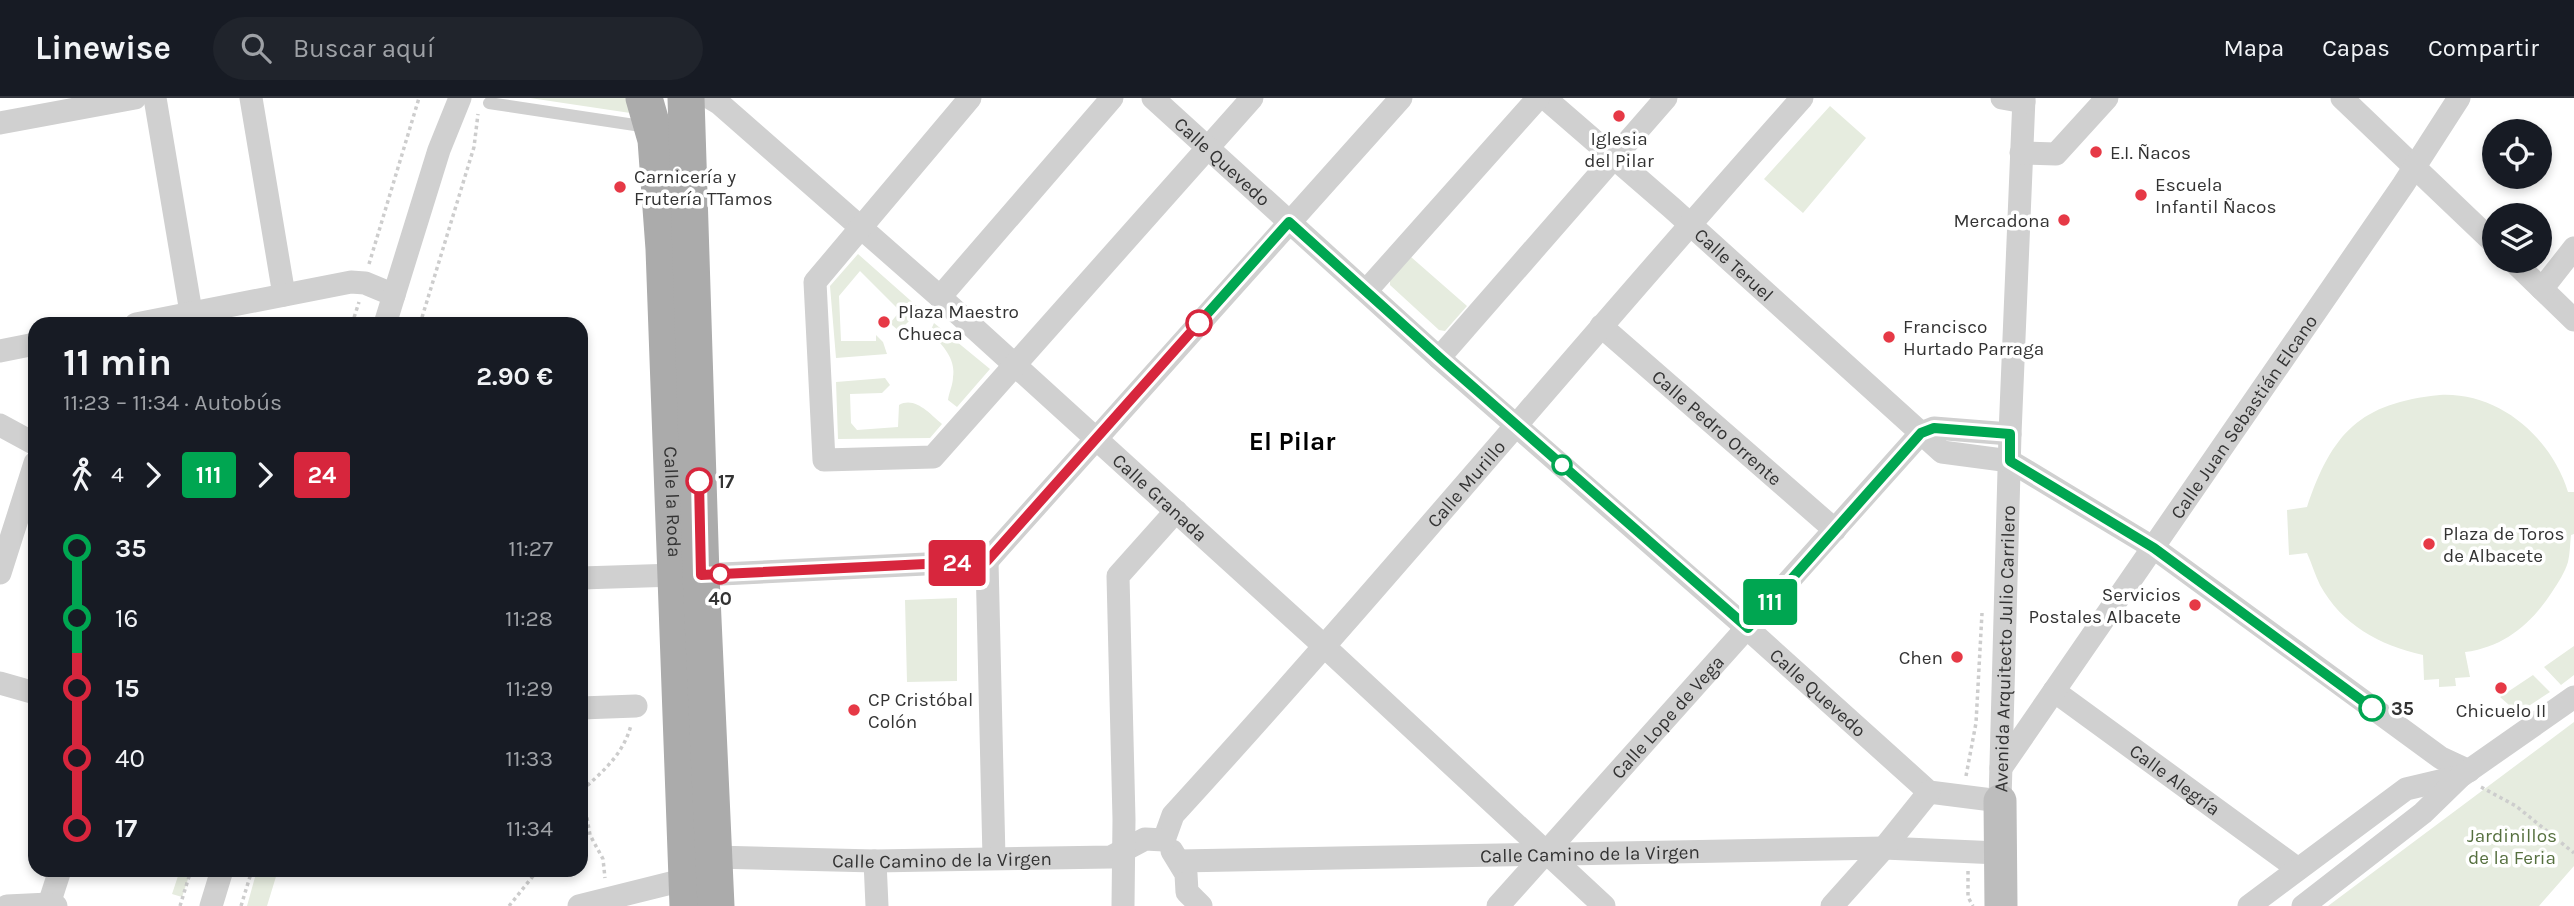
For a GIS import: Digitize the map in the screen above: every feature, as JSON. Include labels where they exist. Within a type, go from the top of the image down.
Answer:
[{"type":"main road","name":"Calle la Roda","points":[[686,98],[688,575],[696,881],[716,906]]},
{"type":"main road","name":"Calle la Roda","points":[[648,113],[657,153],[688,575]]},
{"type":"street","points":[[0,123],[135,98]]},
{"type":"street","points":[[155,98],[192,317]]},
{"type":"street","points":[[251,98],[284,295]]},
{"type":"street","points":[[387,317],[439,150],[446,98]]},
{"type":"street","name":"Calle Granada","points":[[710,98],[940,297],[1324,646],[1604,906]]},
{"type":"street","points":[[970,98],[815,282],[824,460],[933,457],[1252,98]]},
{"type":"street","points":[[940,297],[1112,98]]},
{"type":"street","name":"Calle Quevedo","points":[[1153,98],[1440,358],[1748,628],[1928,792]]},
{"type":"street","points":[[994,859],[987,561],[1401,98]]},
{"type":"street","points":[[1366,290],[1538,98]]},
{"type":"street","name":"Calle Teruel","points":[[1545,98],[1942,453],[2010,461]]},
{"type":"street","points":[[1440,358],[1666,98]]},
{"type":"street","name":"Calle Murillo","points":[[1164,840],[1173,815],[1802,98]]},
{"type":"street","points":[[2021,153],[2056,154],[2106,98]]},
{"type":"street","points":[[2342,98],[2482,231]]},
{"type":"street","name":"Calle Juan Sebastián Elcano","points":[[2001,768],[2415,167],[2459,98]]},
{"type":"street","name":"Avenida Arquitecto Julio Carrilero","points":[[2001,906],[2000,801],[2021,153],[2016,99]]},
{"type":"street","points":[[439,150],[469,105]]},
{"type":"street","points":[[2542,289],[2574,248]]},
{"type":"street","points":[[2525,273],[2574,320]]},
{"type":"street","points":[[196,317],[351,282],[365,283],[394,295]]},
{"type":"street","name":"Calle Pedro Orrente","points":[[1601,326],[1835,530]]},
{"type":"street","points":[[0,351],[28,345]]},
{"type":"street","points":[[0,425],[28,440]]},
{"type":"street","points":[[1921,433],[1934,428],[2010,434]]},
{"type":"street","name":"Calle Lope de Vega","points":[[1498,906],[1921,433]]},
{"type":"street","points":[[2010,461],[2154,548],[2465,773]]},
{"type":"street","points":[[0,573],[28,485]]},
{"type":"street","points":[[1123,906],[1118,576],[1175,511]]},
{"type":"street","points":[[588,578],[987,561]]},
{"type":"street","points":[[0,683],[28,691]]},
{"type":"street","name":"Calle Alegría","points":[[2054,691],[2298,869]]},
{"type":"street","points":[[2303,906],[2423,813],[2465,773],[2574,697]]},
{"type":"street","points":[[588,708],[636,706]]},
{"type":"street","points":[[2249,906],[2406,789],[2465,773]]},
{"type":"street","points":[[1832,906],[1884,848],[1928,792],[2000,801]]},
{"type":"street","name":"Calle Camino de la Virgen","points":[[579,906],[696,881],[875,861],[1111,857],[1145,839],[1164,840]]},
{"type":"street","points":[[1164,840],[1186,874],[1187,901]]},
{"type":"street","name":"Calle Camino de la Virgen","points":[[1180,861],[1884,848],[1999,853]]},
{"type":"street","points":[[875,861],[877,906]]},
{"type":"street","points":[[7,906],[52,905],[58,877]]},
{"type":"street","points":[[211,906],[220,877]]},
{"type":"lane","points":[[489,103],[648,113]]},
{"type":"path","points":[[354,317],[419,98]]},
{"type":"path","points":[[422,317],[474,147],[469,105]]},
{"type":"path","points":[[588,785],[607,769],[628,737],[636,706]]},
{"type":"path","points":[[2465,773],[2516,806],[2574,853]]},
{"type":"path","points":[[588,825],[590,835],[603,859],[605,878]]},
{"type":"path","points":[[180,906],[189,877]]},
{"type":"path","points":[[242,906],[250,877]]},
{"type":"path","points":[[509,906],[532,877]]},
{"type":"green space","points":[[530,98],[632,98],[637,114]]},
{"type":"green space","points":[[1830,106],[1866,138],[1803,213],[1764,179]]},
{"type":"green space","points":[[858,254],[928,316],[912,318],[899,331],[891,322],[900,311],[860,271],[839,296],[841,341],[876,341],[876,335],[883,342],[887,354],[836,358],[830,286]]},
{"type":"green space","points":[[1411,257],[1467,306],[1445,331],[1439,330],[1390,285],[1390,280]]},
{"type":"green space","points":[[934,323],[990,369],[957,407],[948,400],[953,380],[952,364],[947,352],[930,332]]},
{"type":"green space","points":[[885,378],[890,385],[882,393],[850,394],[851,423],[857,430],[898,427],[899,405],[905,403],[922,407],[942,424],[930,438],[838,439],[836,382]]},
{"type":"green space","name":"Plaza de Toros de Albacete","points":[[2440,395],[2462,396],[2482,401],[2502,410],[2536,436],[2560,472],[2568,492],[2574,492],[2574,534],[2571,535],[2568,562],[2563,574],[2544,604],[2526,624],[2504,639],[2465,652],[2470,677],[2455,678],[2456,686],[2439,687],[2439,679],[2424,680],[2423,655],[2391,645],[2363,631],[2329,599],[2307,553],[2289,555],[2287,510],[2307,507],[2327,459],[2353,426],[2369,414],[2389,405]]},
{"type":"green space","points":[[957,598],[957,681],[907,682],[905,600]]},
{"type":"green space","points":[[2574,646],[2574,675],[2561,685],[2544,667]]},
{"type":"green space","points":[[2533,675],[2550,692],[2518,713],[2500,697]]},
{"type":"green space","name":"Jardinillos de la Feria","points":[[2574,722],[2574,866],[2539,906],[2328,906]]},
{"type":"green space","points":[[178,877],[189,877],[182,897],[172,894]]},
{"type":"green space","points":[[255,877],[276,877],[267,906],[247,906]]},
{"type":"bus line","name":"111","points":[[1199,323],[1289,222],[1748,628],[1921,433],[1934,428],[2010,434],[2010,461],[2154,548],[2372,708]]},
{"type":"bus line","name":"24","points":[[699,481],[701,575],[987,561],[1199,323]]},
{"type":"place","name":"Iglesia del Pilar","points":[[1619,116]]},
{"type":"place","name":"E.I. Ñacos","points":[[2096,152]]},
{"type":"place","name":"Carnicería y Frutería TTamos","points":[[620,187]]},
{"type":"place","name":"Escuela Infantil Ñacos","points":[[2141,195]]},
{"type":"place","name":"Mercadona","points":[[2064,220]]},
{"type":"place","name":"Plaza Maestro Chueca","points":[[884,322]]},
{"type":"place","name":"Francisco Hurtado Parraga","points":[[1889,337]]},
{"type":"place","name":"17","points":[[699,481]]},
{"type":"place","name":"Plaza de Toros de Albacete","points":[[2429,544]]},
{"type":"place","name":"40","points":[[720,574]]},
{"type":"place","name":"Servicios Postales Albacete","points":[[2195,605]]},
{"type":"place","name":"Chen","points":[[1957,657]]},
{"type":"place","name":"Chicuelo II","points":[[2501,688]]},
{"type":"place","name":"35","points":[[2372,708]]},
{"type":"place","name":"CP Cristóbal Colón","points":[[854,710]]},
{"type":"district","name":"El Pilar","points":[[1292,441]]}]
